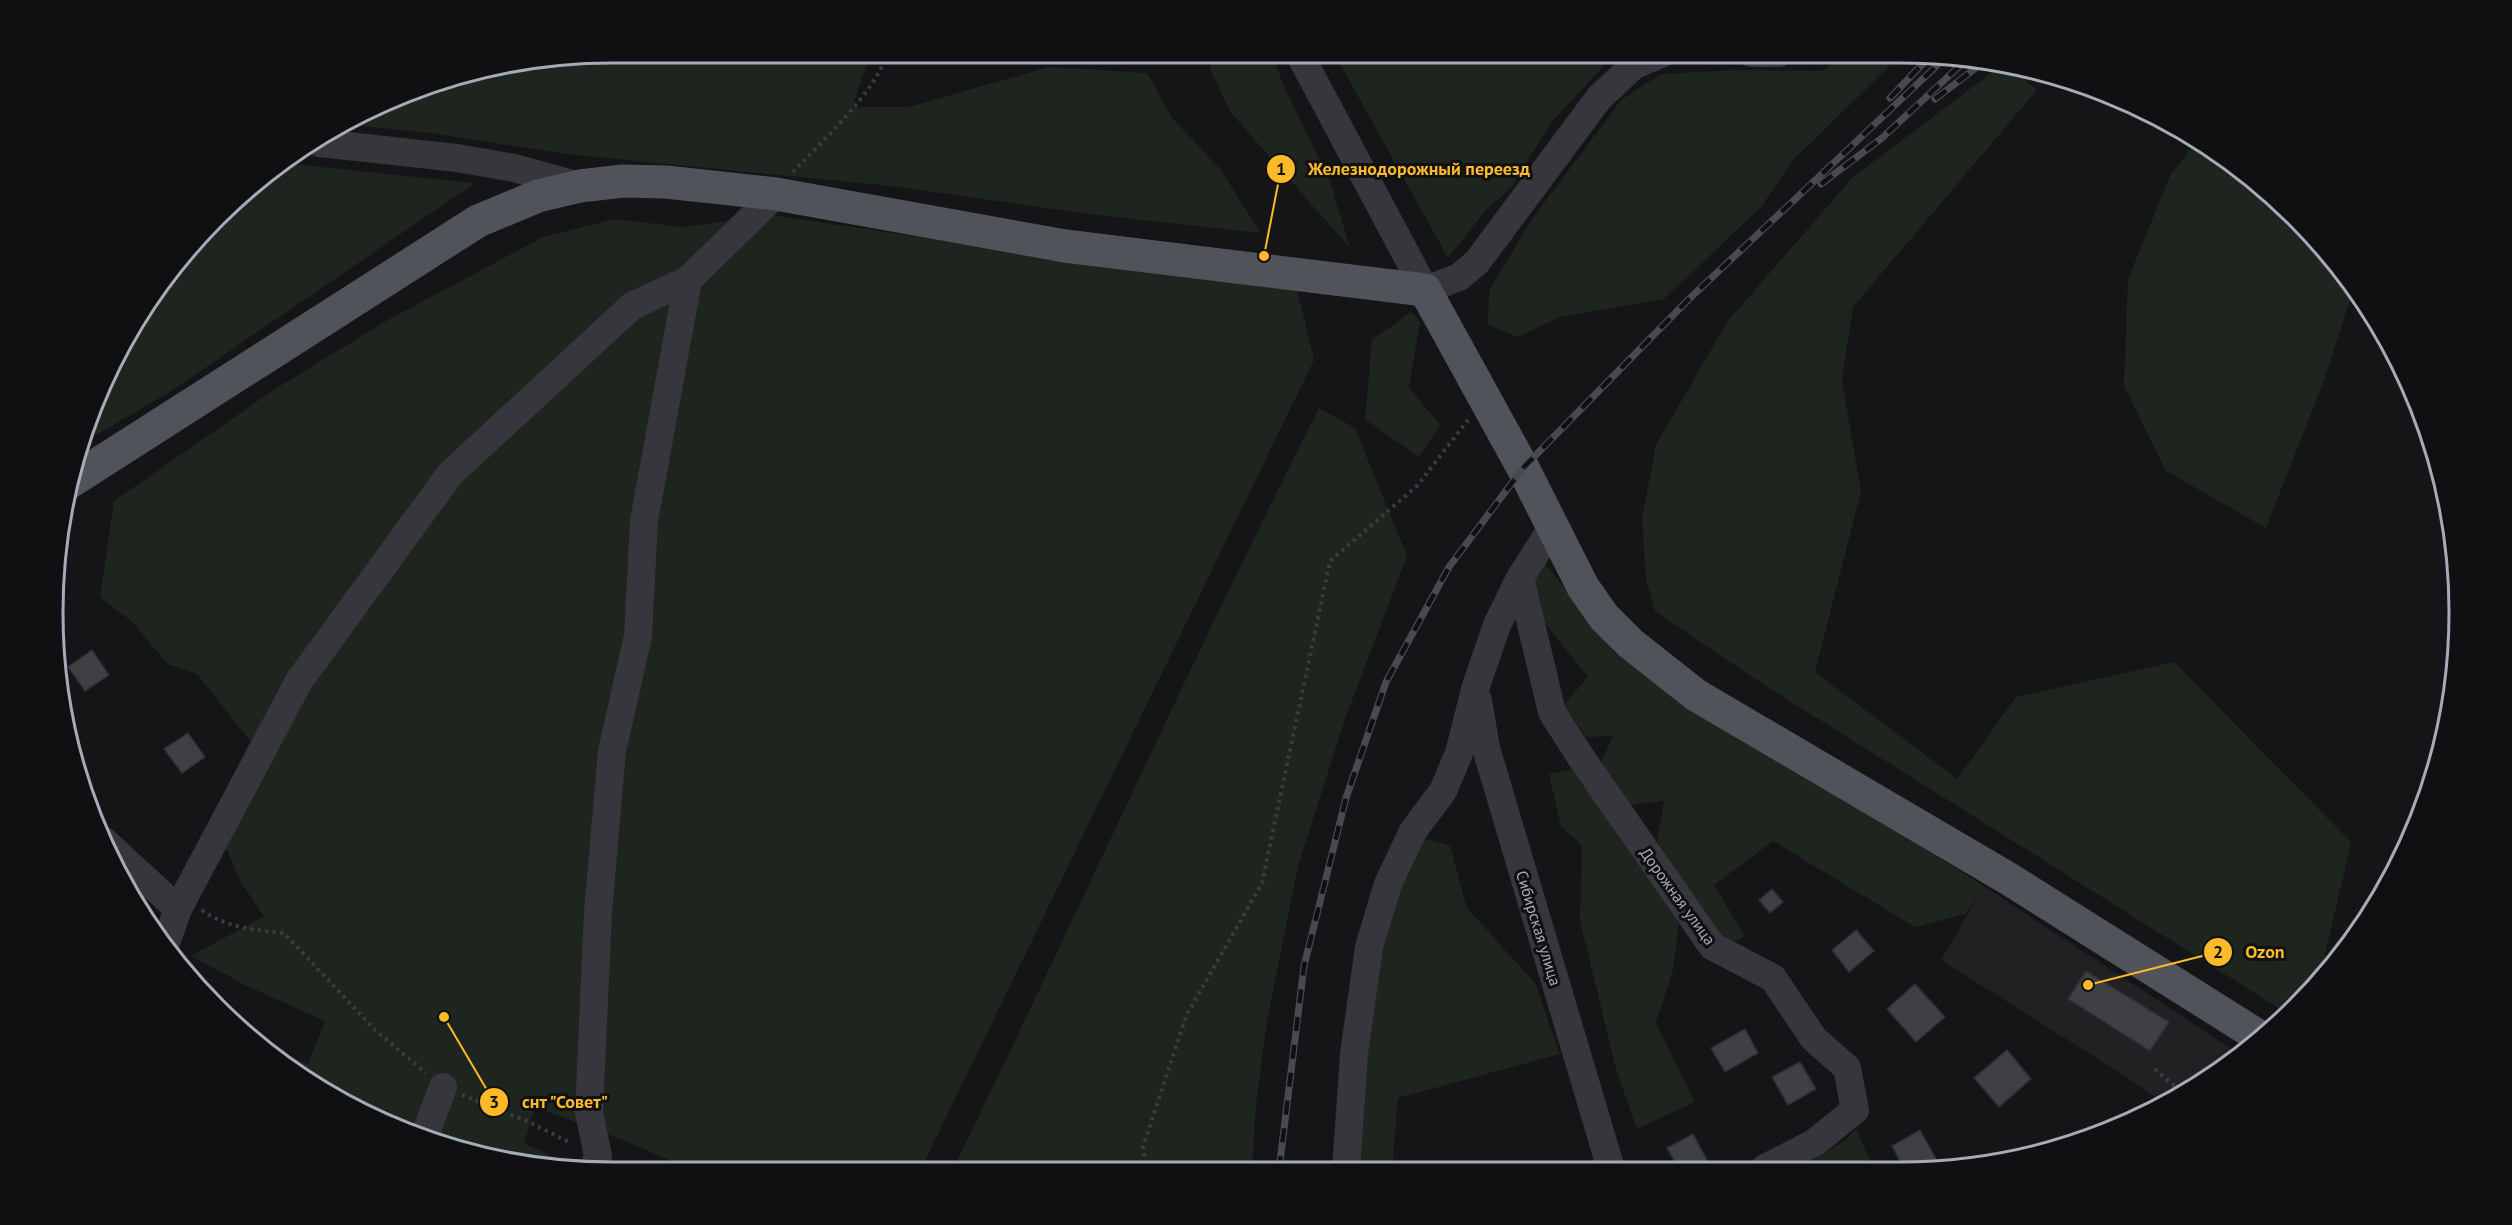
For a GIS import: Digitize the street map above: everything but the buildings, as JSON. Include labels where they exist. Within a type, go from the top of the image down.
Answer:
[{"type":"main road","points":[[81,475],[478,221],[538,196],[608,182],[652,181],[776,194],[1065,246],[1425,290],[1523,468],[1583,587],[1604,617],[1644,656],[1696,695],[2009,879],[2253,1033]]},
{"type":"street","points":[[1305,63],[1425,290],[1459,278],[1477,262],[1599,98],[1633,66],[1639,63]]},
{"type":"street","points":[[328,143],[491,164],[580,186]]},
{"type":"street","points":[[169,935],[178,909],[299,681],[450,474],[632,306],[688,280],[776,194]]},
{"type":"street","points":[[596,1162],[589,1112],[597,912],[612,752],[638,636],[644,521],[688,280]]},
{"type":"street","points":[[1347,1162],[1354,1054],[1369,947],[1388,884],[1413,831],[1443,791],[1459,753],[1476,686],[1497,625],[1520,578],[1552,528]]},
{"type":"street","name":"Дорожная улица","points":[[1520,578],[1552,712],[1582,759],[1712,946],[1773,978],[1814,1039],[1847,1068],[1855,1110],[1814,1143],[1777,1162]]},
{"type":"street","name":"Сибирская улица","points":[[1476,686],[1485,748],[1609,1162]]},
{"type":"street","points":[[120,855],[178,909]]},
{"type":"street","points":[[427,1130],[443,1087]]},
{"type":"path","points":[[776,194],[785,181],[840,123],[880,73],[883,63]]},
{"type":"path","points":[[1146,1162],[1143,1147],[1186,1016],[1262,883],[1330,561],[1417,486],[1484,400]]},
{"type":"path","points":[[178,909],[200,909],[216,920],[245,930],[284,933],[375,1030],[443,1087],[529,1122],[594,1161]]},
{"type":"path","points":[[2155,1069],[2176,1087]]},
{"type":"shaded area","points":[[867,63],[852,107],[909,107],[1049,67],[1147,73],[1172,118],[1220,169],[1261,233],[1096,215],[891,186],[566,154],[431,133],[359,126],[402,105],[470,82],[505,74],[577,64]]},
{"type":"shaded area","points":[[1211,63],[1276,63],[1283,84],[1329,179],[1350,248],[1231,113],[1210,69]]},
{"type":"shaded area","points":[[1340,63],[1606,63],[1550,124],[1511,188],[1486,210],[1448,258]]},
{"type":"shaded area","points":[[1833,63],[1891,63],[1793,160],[1761,207],[1664,299],[1560,317],[1518,337],[1488,325],[1489,291],[1530,222],[1621,100],[1661,74],[1736,70],[1822,71]]},
{"type":"shaded area","points":[[1993,72],[2021,77],[2037,90],[1853,307],[1842,380],[1861,492],[1815,672],[1957,779],[2016,697],[2174,662],[2351,842],[2324,962],[2280,1009],[1755,679],[1655,611],[1646,579],[1642,519],[1656,445],[1727,322],[1852,178]]},
{"type":"shaded area","points":[[2191,148],[2205,156],[2262,199],[2288,224],[2313,250],[2350,299],[2323,383],[2266,528],[2166,471],[2124,386],[2128,279],[2170,176]]},
{"type":"shaded area","points":[[295,164],[475,183],[170,392],[92,437],[120,369],[156,307],[177,278],[199,250],[250,199]]},
{"type":"shaded area","points":[[771,215],[975,245],[1296,285],[1314,360],[924,1162],[674,1162],[535,1107],[524,1143],[557,1159],[470,1143],[402,1120],[369,1105],[307,1069],[289,1056],[308,1064],[325,1021],[247,986],[191,956],[264,916],[240,881],[216,824],[250,741],[197,674],[168,664],[131,621],[100,597],[114,501],[272,391],[386,321],[543,237],[614,219],[683,227]]},
{"type":"shaded area","points":[[1411,312],[1420,322],[1409,387],[1440,425],[1419,457],[1365,419],[1372,340]]},
{"type":"shaded area","points":[[1319,408],[1355,428],[1407,556],[1345,719],[1299,863],[1267,1021],[1256,1105],[1252,1162],[956,1162],[1225,598]]},
{"type":"shaded area","points":[[1541,558],[1615,653],[1984,886],[1966,914],[1915,927],[1773,841],[1714,885],[1745,936],[1724,947],[1657,841],[1664,801],[1616,806],[1601,763],[1613,736],[1586,737],[1564,705],[1588,677],[1526,600]]},
{"type":"shaded area","points":[[1573,769],[1679,924],[1673,970],[1656,1023],[1695,1102],[1637,1129],[1616,1069],[1580,920],[1582,845],[1561,827],[1549,774]]},
{"type":"shaded area","points":[[1422,838],[1450,846],[1467,908],[1535,983],[1560,1054],[1398,1098],[1393,1162],[1356,1162],[1364,1027],[1388,907]]},
{"type":"shaded area","points":[[1984,886],[2232,1049],[2205,1069],[2156,1098],[1941,960]]},
{"type":"shaded area","points":[[1856,1129],[1870,1162],[1811,1162],[1844,1141]]},
{"type":"railway","points":[[1890,98],[1923,64]]},
{"type":"railway","points":[[1280,1162],[1304,966],[1346,798],[1386,682],[1449,567],[1523,468],[1689,299],[1938,64]]},
{"type":"railway","points":[[1821,184],[1882,138],[1959,67]]},
{"type":"railway","points":[[1935,99],[1975,69]]},
{"type":"place","name":"Железнодорожный переезд","points":[[1264,256]]},
{"type":"place","name":"Ozon","points":[[2088,985]]},
{"type":"place","name":"снт \"Совет\"","points":[[444,1017]]}]
